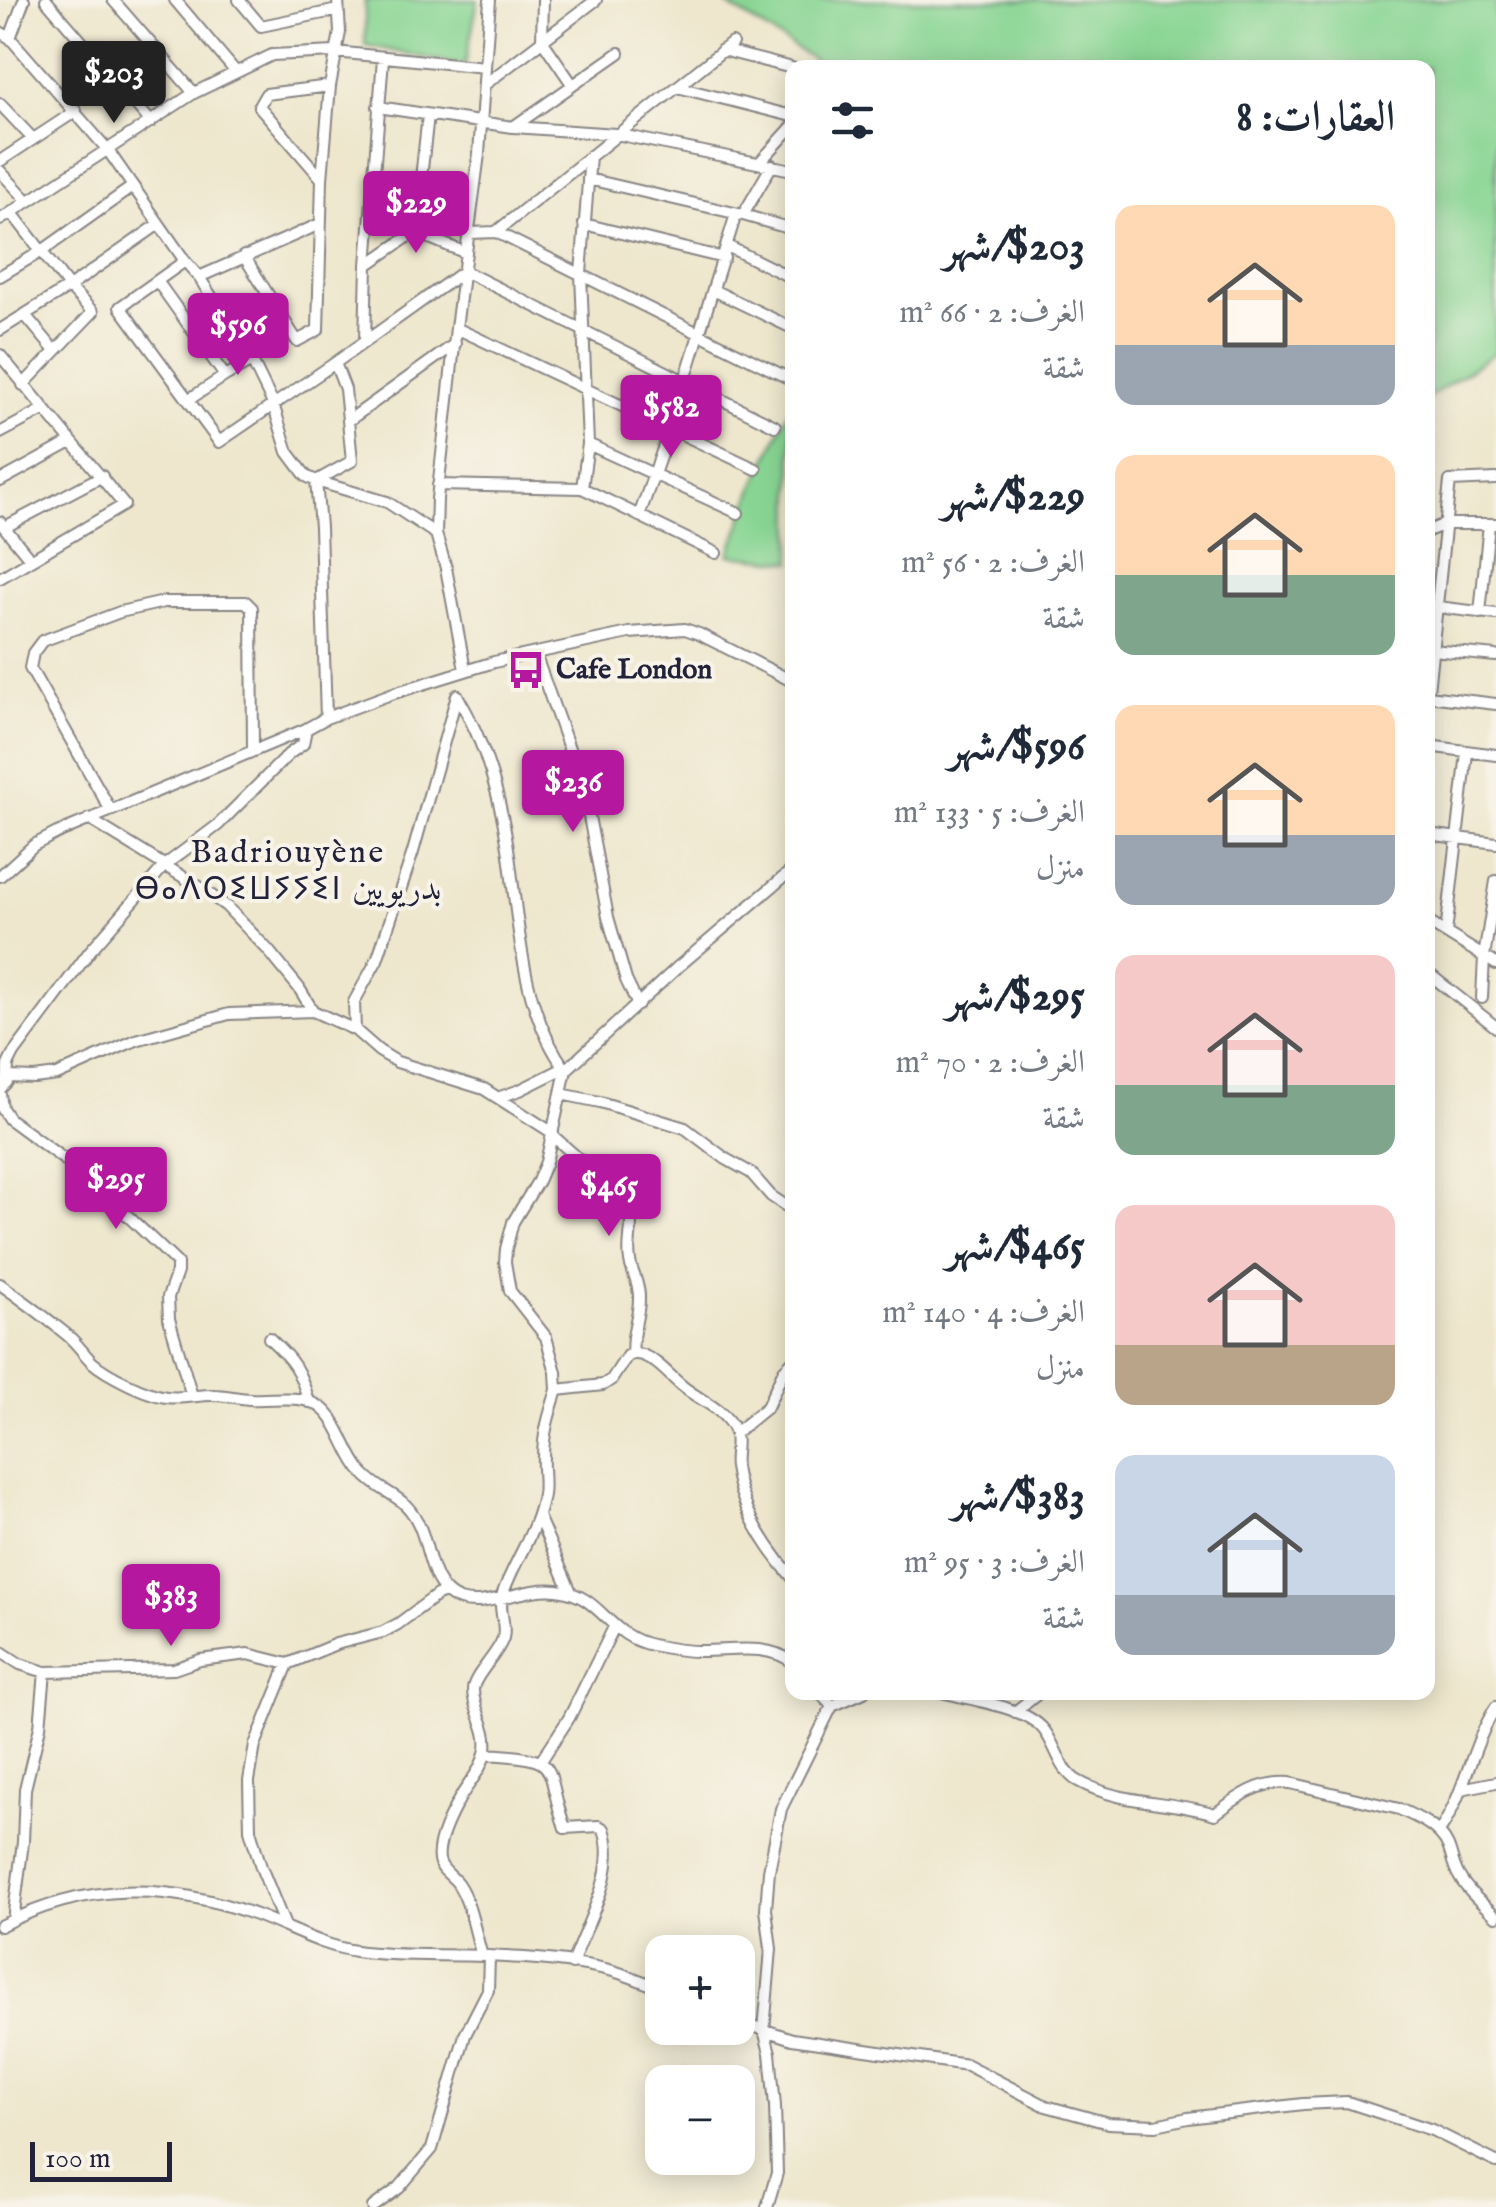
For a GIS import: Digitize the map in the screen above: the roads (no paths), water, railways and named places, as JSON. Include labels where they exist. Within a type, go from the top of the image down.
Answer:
[{"type":"street","points":[[24,0],[5,35],[107,149],[200,277],[252,362],[273,404],[288,452],[306,476],[388,502],[436,534]]},
{"type":"street","points":[[46,0],[150,122]]},
{"type":"street","points":[[113,0],[194,93]]},
{"type":"street","points":[[175,0],[236,71]]},
{"type":"street","points":[[465,670],[436,534],[438,485],[470,233],[490,0]]},
{"type":"street","points":[[544,0],[542,40],[572,84]]},
{"type":"street","points":[[484,84],[596,0]]},
{"type":"street","points":[[242,1],[261,26],[338,5],[340,32],[330,86],[322,179],[318,330],[298,341],[244,256]]},
{"type":"street","points":[[496,232],[727,46],[785,66]]},
{"type":"street","points":[[0,220],[194,93],[272,55],[335,52],[485,67]]},
{"type":"street","points":[[513,127],[619,53]]},
{"type":"street","points":[[365,340],[382,58]]},
{"type":"street","points":[[322,179],[259,106],[266,94],[330,86]]},
{"type":"street","points":[[677,87],[785,114]]},
{"type":"street","points":[[0,104],[33,139]]},
{"type":"street","points":[[378,107],[513,127],[616,134],[785,168]]},
{"type":"street","points":[[0,161],[76,112]]},
{"type":"street","points":[[367,265],[414,232],[428,114]]},
{"type":"street","points":[[639,516],[739,214],[785,138]]},
{"type":"street","points":[[582,488],[588,444],[581,274],[590,156]]},
{"type":"street","points":[[0,171],[28,201]]},
{"type":"street","points":[[588,179],[785,228]]},
{"type":"street","points":[[0,276],[132,187]]},
{"type":"street","points":[[12,213],[93,312],[23,384]]},
{"type":"street","points":[[0,330],[160,224]]},
{"type":"street","points":[[200,277],[320,224]]},
{"type":"street","points":[[584,224],[725,252],[785,275]]},
{"type":"street","points":[[414,232],[466,253]]},
{"type":"street","points":[[470,233],[496,232],[785,376]]},
{"type":"street","points":[[185,261],[120,307],[218,442],[464,270]]},
{"type":"street","points":[[464,270],[774,426]]},
{"type":"street","points":[[157,281],[225,376]]},
{"type":"street","points":[[713,290],[785,325]]},
{"type":"street","points":[[25,315],[55,351]]},
{"type":"street","points":[[456,328],[756,470]]},
{"type":"street","points":[[348,421],[454,344]]},
{"type":"street","points":[[0,355],[124,504],[0,578]]},
{"type":"street","points":[[188,400],[252,362]]},
{"type":"street","points":[[316,481],[352,461],[345,390],[335,363]]},
{"type":"street","points":[[0,382],[14,374]]},
{"type":"street","points":[[0,433],[45,410]]},
{"type":"street","points":[[0,481],[71,442]]},
{"type":"street","points":[[588,444],[738,513]]},
{"type":"street","points":[[31,560],[2,525],[102,476]]},
{"type":"street","points":[[1435,588],[1450,480],[1496,479]]},
{"type":"street","points":[[316,481],[326,718]]},
{"type":"street","points":[[438,485],[582,488],[716,553]]},
{"type":"street","points":[[1435,528],[1446,524],[1493,524],[1480,613]]},
{"type":"street","points":[[110,809],[30,668],[33,653],[42,641],[120,612],[164,602],[246,602],[252,608],[252,750]]},
{"type":"street","points":[[1435,606],[1496,614]]},
{"type":"street","points":[[0,876],[34,845],[88,818],[326,718],[465,670],[629,633],[685,629],[785,677]]},
{"type":"street","points":[[1435,650],[1496,656]]},
{"type":"street","points":[[535,654],[584,790],[608,917],[626,980],[638,1005]]},
{"type":"street","points":[[373,2207],[398,2188],[432,2149],[465,2035],[488,1990],[486,1956],[466,1900],[457,1882],[440,1865],[439,1855],[451,1818],[485,1754],[486,1736],[473,1690],[504,1635],[501,1597],[534,1530],[543,1494],[544,1436],[557,1390],[546,1337],[510,1291],[504,1262],[514,1222],[538,1181],[553,1135],[565,1069],[544,1033],[533,1002],[508,844],[496,796],[478,737],[450,675]]},
{"type":"street","points":[[355,1030],[354,1002],[377,960],[413,852],[457,694]]},
{"type":"street","points":[[1435,695],[1496,704]]},
{"type":"street","points":[[192,1396],[168,1319],[168,1297],[178,1272],[176,1263],[84,1174],[9,1119],[2,1108],[0,1091],[9,1077],[10,1060],[90,951],[165,864],[218,825],[303,744],[306,729]]},
{"type":"street","points":[[1435,747],[1496,755]]},
{"type":"street","points":[[1446,934],[1467,752]]},
{"type":"street","points":[[88,818],[226,906],[300,988],[313,1011]]},
{"type":"street","points":[[1435,835],[1496,843]]},
{"type":"street","points":[[500,1097],[565,1069],[785,876]]},
{"type":"street","points":[[1482,998],[1484,956],[1496,884]]},
{"type":"street","points":[[1435,927],[1496,964]]},
{"type":"street","points":[[1435,979],[1496,1028]]},
{"type":"street","points":[[9,1077],[57,1075],[136,1040],[229,1014],[313,1011],[355,1030],[397,1062],[463,1081],[500,1097],[553,1135],[624,1199],[630,1207],[630,1266],[638,1282],[640,1303],[632,1354]]},
{"type":"street","points":[[561,1094],[685,1128],[750,1173],[785,1205]]},
{"type":"street","points":[[0,1284],[70,1337],[97,1366],[153,1394],[296,1399],[322,1408],[364,1474],[396,1496],[412,1513],[422,1531],[428,1558],[446,1592],[460,1600],[469,1602],[530,1590],[570,1592],[596,1607],[632,1640],[700,1652],[766,1650],[785,1654]]},
{"type":"street","points":[[269,1338],[291,1358],[302,1375],[309,1402]]},
{"type":"street","points":[[557,1390],[603,1385],[612,1380],[632,1354],[652,1361],[709,1402],[735,1433],[735,1464],[746,1505],[772,1554],[785,1569]]},
{"type":"street","points":[[735,1433],[767,1407],[785,1369]]},
{"type":"street","points":[[538,1515],[570,1592]]},
{"type":"street","points":[[0,1651],[20,1664],[45,1672],[174,1669],[200,1660],[248,1654],[288,1664],[336,1644],[383,1632],[446,1592]]},
{"type":"street","points":[[541,1761],[568,1718],[614,1627]]},
{"type":"street","points":[[284,1926],[250,1830],[249,1781],[254,1744],[288,1664]]},
{"type":"street","points":[[13,1920],[25,1789],[40,1726],[45,1672]]},
{"type":"street","points":[[826,1700],[832,1706]]},
{"type":"street","points":[[766,2207],[777,2173],[770,2052],[764,2030],[771,1949],[766,1892],[774,1839],[781,1809],[832,1706],[846,1700]]},
{"type":"street","points":[[971,1700],[1015,1712],[1038,1724],[1070,1776],[1110,1794],[1215,1814],[1248,1791],[1275,1782],[1399,1809],[1439,1832],[1459,1876],[1496,1916]]},
{"type":"street","points":[[1015,1712],[1030,1700]]},
{"type":"street","points":[[1439,1832],[1451,1814],[1496,1707]]},
{"type":"street","points":[[485,1754],[541,1761],[550,1771],[565,1828],[604,1829],[608,1852],[600,1892],[572,1964]]},
{"type":"street","points":[[1461,1789],[1496,1782]]},
{"type":"street","points":[[0,1926],[46,1906],[96,1893],[135,1891],[227,1905],[315,1940],[356,1951],[572,1964],[612,1971],[645,1983]]},
{"type":"street","points":[[755,2027],[818,2044],[967,2065],[1046,2106],[1108,2123],[1156,2126],[1188,2118],[1347,2102],[1432,2130],[1496,2162]]},
{"type":"place","name":"Cafe London","points":[[526,670]]},
{"type":"district","name":"Badriouyène ⴱⴰⴷⵔⵉⵡⵢⵢⵉⵏ بدريويين","points":[[288,872]]}]
